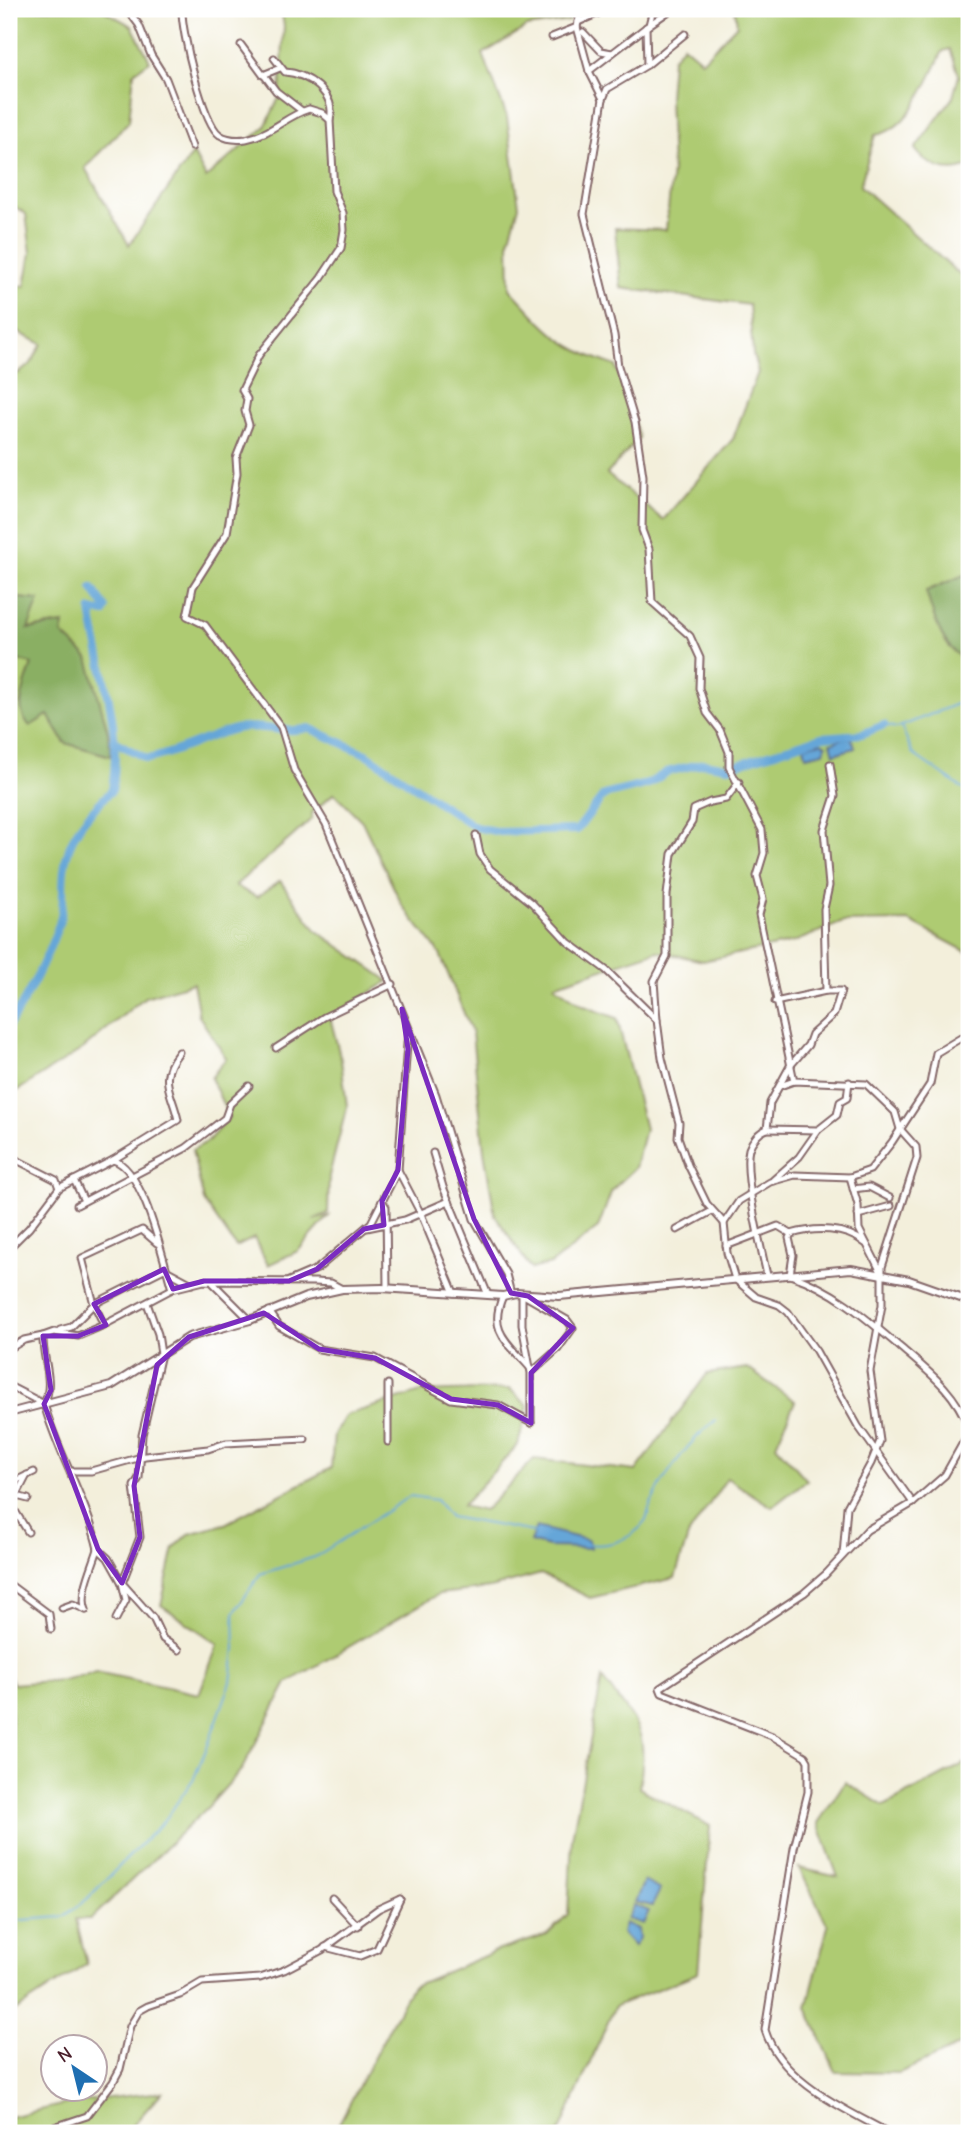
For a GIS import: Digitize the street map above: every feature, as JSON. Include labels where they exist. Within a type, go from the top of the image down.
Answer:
[{"type":"street","points":[[127,9],[139,26],[151,55],[166,79],[191,147]]},
{"type":"street","points":[[182,9],[186,53],[210,121],[220,135],[234,140],[258,136],[302,111],[316,110],[330,120]]},
{"type":"street","points":[[581,9],[581,41],[589,71],[603,99]]},
{"type":"street","points":[[552,37],[608,9]]},
{"type":"street","points":[[647,65],[648,26],[653,9]]},
{"type":"street","points":[[589,71],[672,9]]},
{"type":"street","points":[[579,23],[583,32],[601,51],[612,53]]},
{"type":"street","points":[[581,41],[583,32]]},
{"type":"street","points":[[685,34],[647,65],[607,89],[583,214],[614,335],[618,366],[635,422],[643,476],[642,530],[649,549],[652,602],[690,636],[700,658],[699,688],[704,704],[720,730],[729,752],[729,767],[762,830],[764,853],[757,876],[763,898],[759,915],[772,971],[775,1002],[794,1080]]},
{"type":"street","points":[[242,45],[276,90],[302,111]]},
{"type":"street","points":[[274,58],[280,68],[294,75],[303,75],[323,89],[332,110],[330,120],[334,191],[344,221],[341,247],[321,278],[259,355],[242,390],[247,399],[245,411],[249,425],[236,458],[237,473],[227,533],[193,587],[187,616],[205,625],[281,727],[294,769],[326,824],[436,1095],[474,1219],[506,1274],[507,1295],[495,1322],[500,1334],[531,1371]]},
{"type":"street","points":[[264,75],[280,68]]},
{"type":"street","points":[[9,258],[10,237]]},
{"type":"street","points":[[826,991],[824,909],[829,886],[824,830],[835,796],[830,764]]},
{"type":"street","points":[[724,1223],[712,1211],[688,1166],[678,1137],[679,1123],[662,1058],[654,981],[667,956],[667,895],[672,854],[691,822],[694,809],[726,799],[739,782]]},
{"type":"street","points":[[476,835],[480,854],[491,869],[532,904],[568,942],[606,970],[657,1020]]},
{"type":"street","points":[[276,1048],[324,1017],[393,984]]},
{"type":"street","points":[[767,1129],[770,1103],[779,1086],[790,1066],[808,1045],[812,1034],[834,1014],[841,991],[826,991],[775,1002]]},
{"type":"street","points":[[289,1281],[317,1269],[371,1223],[398,1170],[409,1035],[402,1009]]},
{"type":"street","points":[[770,1182],[795,1175],[850,1177],[870,1170],[930,1084],[936,1053],[969,1033]]},
{"type":"street","points":[[9,1248],[59,1188],[113,1160],[178,1120],[166,1086],[172,1061],[179,1052]]},
{"type":"street","points":[[779,1086],[794,1080],[861,1082],[895,1112],[900,1129],[916,1147],[917,1158],[891,1233],[883,1275],[882,1305],[876,1327],[870,1385],[879,1425],[877,1452],[857,1491],[849,1499],[843,1556]]},
{"type":"street","points":[[849,1082],[847,1098],[840,1102],[837,1115],[818,1130],[799,1157],[770,1182],[738,1201],[724,1223],[726,1246],[735,1279],[756,1297],[772,1301],[788,1312],[877,1452],[913,1503]]},
{"type":"street","points":[[78,1205],[186,1148],[219,1124],[225,1118],[230,1104],[250,1086]]},
{"type":"street","points":[[766,1275],[758,1234],[749,1149],[759,1133],[767,1129],[818,1130]]},
{"type":"street","points":[[433,1153],[449,1201],[488,1295]]},
{"type":"street","points":[[9,1156],[50,1175],[57,1180],[59,1188]]},
{"type":"street","points":[[113,1160],[118,1161],[131,1176],[152,1213],[157,1243],[172,1289]]},
{"type":"street","points":[[398,1170],[421,1214],[454,1293]]},
{"type":"street","points":[[850,1177],[859,1229],[883,1275]]},
{"type":"street","points":[[74,1180],[84,1201]]},
{"type":"street","points":[[853,1189],[869,1187],[890,1198]]},
{"type":"street","points":[[382,1201],[386,1207],[387,1288]]},
{"type":"street","points":[[364,1229],[421,1214],[449,1201]]},
{"type":"street","points":[[858,1215],[891,1206]]},
{"type":"street","points":[[677,1230],[712,1211]]},
{"type":"street","points":[[726,1246],[778,1226],[791,1234],[803,1231],[854,1233],[865,1243]]},
{"type":"street","points":[[104,1325],[94,1304],[82,1258],[142,1230],[157,1243]]},
{"type":"street","points":[[790,1275],[793,1255],[789,1238],[791,1234]]},
{"type":"street","points":[[164,1269],[194,1284]]},
{"type":"street","points":[[9,1349],[24,1340],[71,1326],[94,1304],[164,1269]]},
{"type":"street","points":[[9,1413],[111,1386],[189,1337],[250,1320],[306,1297],[342,1289],[387,1288],[488,1295],[558,1296],[851,1269],[909,1280],[969,1301]]},
{"type":"street","points":[[790,1275],[852,1305],[937,1377],[964,1415],[969,1430],[945,1475],[913,1503],[867,1530],[804,1593],[661,1686],[660,1690],[772,1736],[805,1756],[808,1761],[808,1793],[794,1848],[765,2030],[771,2050],[784,2064],[839,2109],[889,2133]]},
{"type":"street","points":[[54,1332],[78,1336],[172,1289],[204,1281],[331,1283],[342,1289]]},
{"type":"street","points":[[213,1283],[250,1320]]},
{"type":"street","points":[[269,1311],[279,1326],[319,1349],[375,1358],[451,1399],[498,1405],[531,1423],[531,1371],[521,1315],[522,1294]]},
{"type":"street","points":[[522,1294],[567,1320],[573,1328],[558,1349],[531,1371]]},
{"type":"street","points":[[121,1583],[140,1537],[134,1486],[139,1478],[138,1457],[160,1357],[158,1334],[147,1303]]},
{"type":"street","points":[[43,1335],[42,1353],[51,1390],[44,1404],[72,1471],[99,1549],[108,1559],[121,1583],[126,1600],[117,1619]]},
{"type":"street","points":[[388,1384],[388,1442]]},
{"type":"street","points":[[9,1386],[44,1404]]},
{"type":"street","points":[[72,1471],[91,1471],[138,1457],[208,1449],[226,1443],[305,1440]]},
{"type":"street","points":[[9,1480],[31,1474],[10,1506],[28,1532]]},
{"type":"street","points":[[9,1494],[28,1499]]},
{"type":"street","points":[[62,1608],[73,1604],[86,1610],[83,1598],[89,1585],[87,1577],[99,1549]]},
{"type":"street","points":[[121,1583],[153,1618],[163,1639],[179,1650]]},
{"type":"street","points":[[9,1584],[49,1614],[51,1629]]},
{"type":"street","points":[[332,1898],[358,1926]]},
{"type":"street","points":[[36,2133],[87,2116],[113,2082],[120,2068],[131,2026],[139,2011],[180,1995],[202,1982],[268,1975],[325,1947],[358,1926],[378,1909],[400,1899],[377,1949],[360,1956],[325,1947]]},
{"type":"highlighted area","points":[[402,1009],[474,1219],[511,1293],[528,1296],[573,1328],[531,1373],[531,1423],[498,1405],[451,1399],[375,1358],[319,1349],[264,1313],[189,1337],[157,1365],[134,1486],[140,1537],[122,1583],[98,1549],[44,1404],[51,1390],[43,1336],[78,1336],[106,1325],[94,1304],[164,1269],[173,1289],[204,1281],[289,1281],[317,1269],[364,1229],[384,1225],[382,1201],[398,1170],[408,1049]]},
{"type":"green space","points":[[9,9],[101,9],[132,26],[150,61],[134,72],[129,121],[85,168],[129,245],[193,153],[206,178],[265,127],[280,96],[284,26],[281,9],[568,9],[569,21],[527,27],[483,54],[507,117],[519,206],[509,241],[510,289],[535,316],[568,344],[616,366],[639,438],[607,474],[663,520],[733,439],[758,372],[753,354],[749,305],[621,288],[615,228],[666,230],[672,171],[669,97],[672,59],[683,45],[702,61],[737,25],[735,9],[969,9],[969,166],[954,170],[939,168],[926,161],[915,149],[953,97],[959,75],[950,49],[943,51],[925,89],[908,114],[887,131],[875,135],[860,186],[969,283],[969,573],[927,591],[959,657],[969,662],[969,953],[909,921],[843,922],[794,942],[703,961],[657,951],[554,985],[584,1006],[617,1018],[645,1129],[635,1168],[612,1190],[598,1228],[551,1264],[531,1269],[495,1215],[484,1151],[472,1033],[440,954],[402,905],[362,821],[334,793],[312,813],[312,818],[303,827],[235,886],[257,897],[280,881],[317,931],[389,981],[330,1017],[341,1060],[347,1106],[329,1176],[328,1213],[313,1220],[329,1216],[298,1251],[268,1265],[254,1238],[236,1247],[204,1201],[192,1150],[207,1142],[229,1117],[211,1078],[226,1058],[199,1016],[193,983],[145,997],[84,1048],[9,1096],[9,658],[32,664],[20,704],[42,717],[48,715],[65,743],[110,756],[88,658],[62,634],[64,624],[27,629],[38,600],[9,597],[9,370],[17,374],[30,365],[42,344],[9,328],[9,285],[25,286],[31,253],[26,214],[9,203]]},
{"type":"green space","points":[[969,573],[969,662],[952,650],[940,632],[926,591]]},
{"type":"green space","points":[[9,597],[39,600],[28,629],[64,624],[62,634],[88,658],[108,732],[111,756],[65,743],[48,715],[30,726],[25,720],[21,705],[22,696],[32,664],[9,658]]},
{"type":"green space","points":[[747,1368],[795,1401],[776,1445],[807,1480],[772,1507],[727,1478],[688,1536],[675,1578],[590,1598],[541,1574],[490,1588],[439,1594],[287,1683],[242,1769],[207,1808],[91,1919],[76,1919],[87,1964],[9,2015],[9,1813],[14,1813],[9,1674],[13,1684],[62,1680],[96,1672],[199,1694],[218,1644],[161,1605],[174,1548],[189,1534],[225,1524],[331,1468],[334,1434],[346,1415],[421,1392],[510,1389],[528,1406],[518,1445],[462,1506],[484,1511],[534,1459],[636,1471],[707,1374]]},
{"type":"green space","points":[[602,1678],[632,1717],[641,1739],[643,1752],[639,1788],[710,1826],[698,1973],[615,2006],[559,2133],[334,2133],[411,1987],[496,1951],[547,1935],[568,1914],[572,1838]]},
{"type":"green space","points":[[10,1744],[14,1813],[9,1813]]},
{"type":"green space","points":[[969,1761],[969,2041],[899,2073],[836,2072],[807,2008],[828,1926],[799,1868],[838,1877],[818,1823],[845,1782],[884,1806]]},
{"type":"green space","points":[[162,2092],[126,2133],[9,2133],[9,2117],[65,2104],[108,2104],[108,2098]]},
{"type":"water","points":[[844,738],[852,739],[855,748],[834,754],[831,743]]},
{"type":"water","points":[[821,742],[826,745],[824,752],[806,756],[804,746]]},
{"type":"water","points":[[536,1527],[588,1540],[590,1548],[548,1547],[530,1542]]},
{"type":"water","points":[[644,1881],[660,1890],[652,1906],[635,1902]]},
{"type":"water","points":[[634,1905],[649,1911],[643,1924],[627,1919]]},
{"type":"water","points":[[625,1923],[638,1929],[639,1938],[634,1946],[622,1933]]},
{"type":"waterway","points":[[9,1025],[37,976],[59,924],[66,858],[74,836],[112,790],[115,767],[113,722],[91,610],[104,613],[106,608],[92,588]]},
{"type":"waterway","points":[[884,725],[897,728],[969,699]]},
{"type":"waterway","points":[[114,741],[147,759],[235,729],[309,728],[368,755],[475,827],[500,832],[577,830],[604,795],[648,784],[667,772],[703,763],[729,767],[821,737],[862,734],[884,725]]},
{"type":"waterway","points":[[901,726],[913,754],[969,793]]},
{"type":"waterway","points":[[587,1544],[619,1541],[639,1528],[645,1522],[655,1495],[670,1471],[687,1448],[716,1420]]},
{"type":"waterway","points":[[9,1921],[63,1917],[86,1900],[165,1820],[194,1778],[208,1745],[231,1682],[235,1648],[234,1613],[260,1574],[315,1557],[410,1496],[436,1500],[450,1517],[534,1532]]}]
